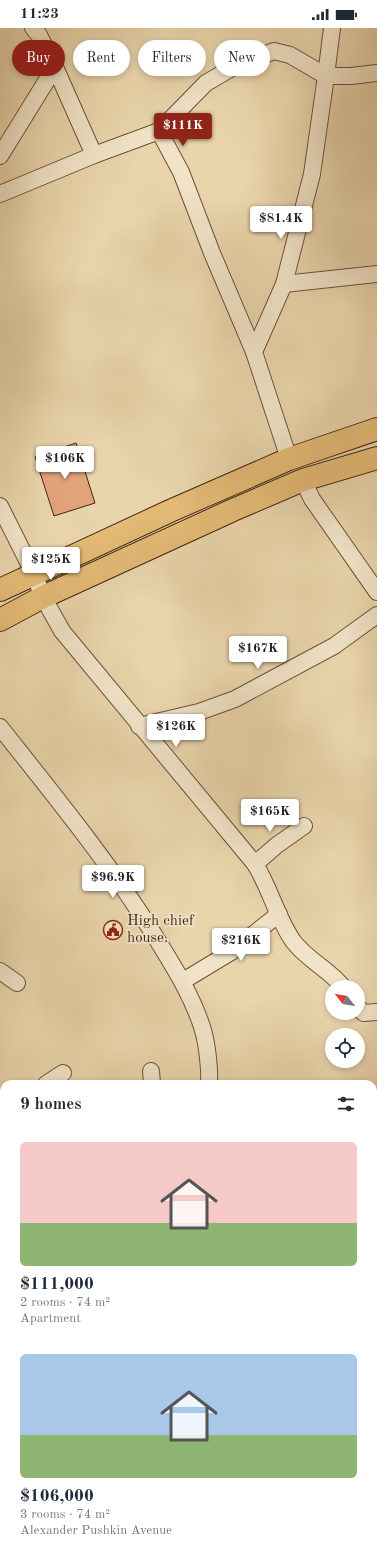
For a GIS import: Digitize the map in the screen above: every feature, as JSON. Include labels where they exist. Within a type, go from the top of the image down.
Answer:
[{"type":"main road","points":[[0,590],[170,511],[289,459],[377,429]]},
{"type":"main road","points":[[0,620],[43,597],[177,535],[303,480],[377,458]]},
{"type":"street","points":[[33,28],[42,40]]},
{"type":"street","points":[[254,352],[284,284],[312,174],[332,28]]},
{"type":"street","points":[[0,194],[94,155],[159,132],[206,83],[237,64],[274,51],[290,55],[326,76],[351,76],[377,73]]},
{"type":"street","points":[[0,156],[49,76]]},
{"type":"street","points":[[59,76],[94,155]]},
{"type":"street","points":[[159,132],[181,172],[212,253],[254,352],[289,459]]},
{"type":"street","points":[[284,284],[377,274]]},
{"type":"street","points":[[303,480],[312,499],[377,592]]},
{"type":"street","points":[[0,506],[34,574],[43,597],[62,631],[254,864],[264,879],[279,914],[293,941],[304,954],[338,980]]},
{"type":"street","points":[[139,726],[199,712],[235,699],[334,646],[377,615]]},
{"type":"street","points":[[0,727],[102,857],[144,918],[183,981],[203,1028],[210,1072],[209,1080]]},
{"type":"street","points":[[254,864],[277,845],[304,826]]},
{"type":"street","points":[[183,981],[231,952],[279,914]]},
{"type":"street","points":[[0,971],[17,984]]},
{"type":"street","points":[[365,1013],[377,1012]]},
{"type":"street","points":[[52,1080],[63,1073]]},
{"type":"building","points":[[76,443],[95,503],[54,516],[35,457]]},
{"type":"place","name":"High chief house.","points":[[113,930]]}]
